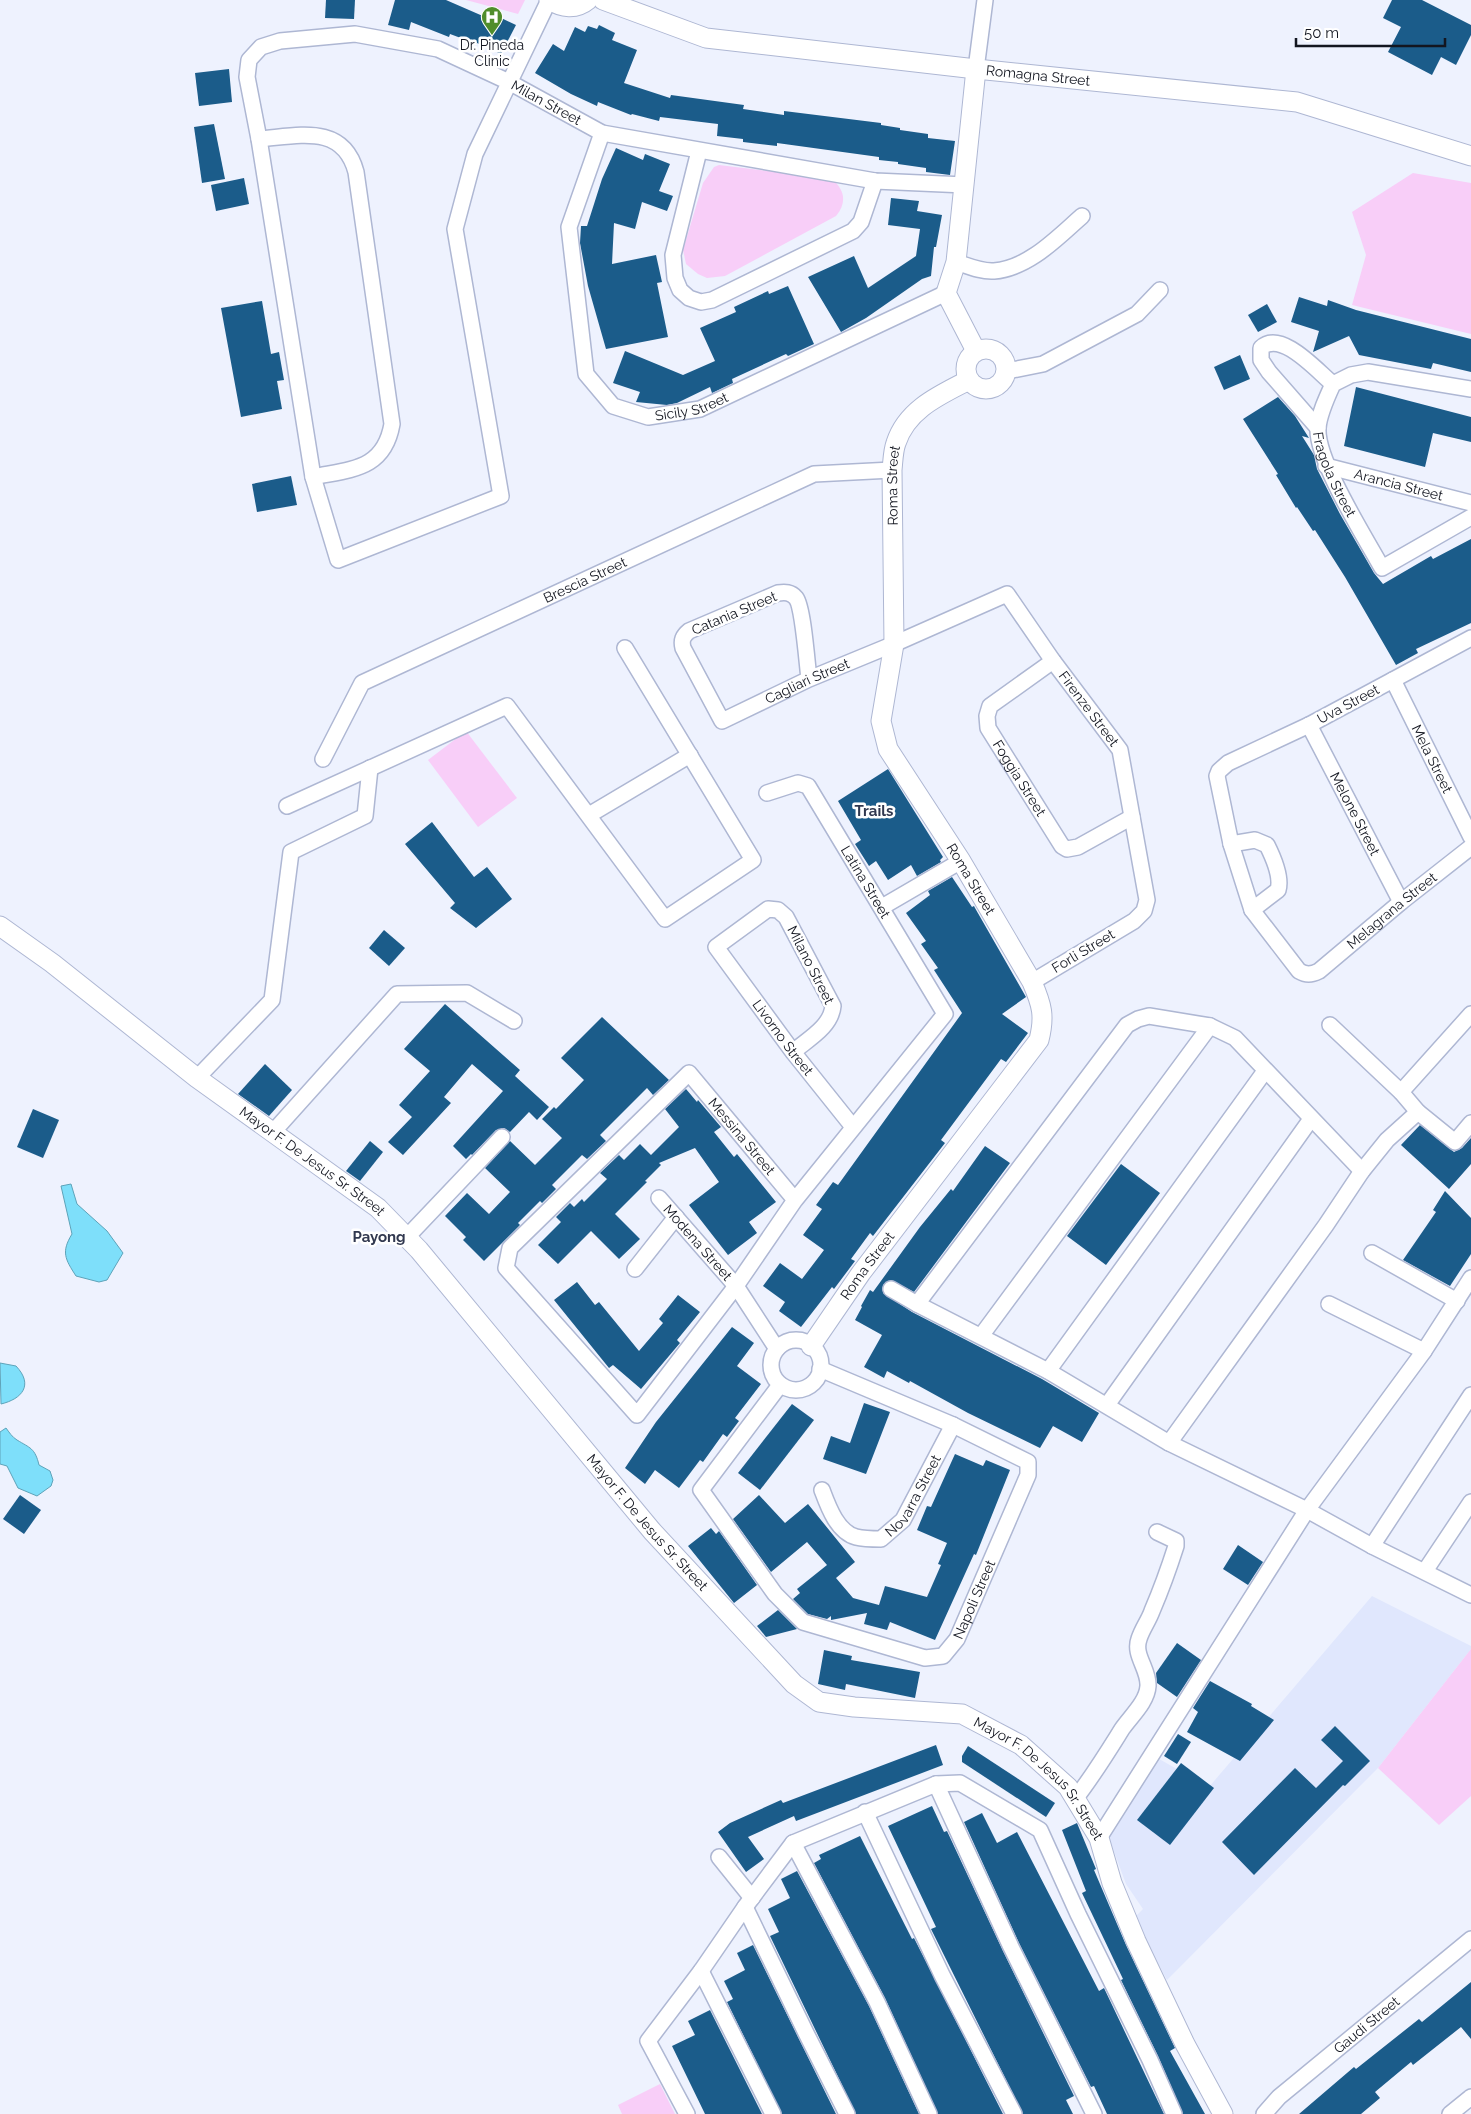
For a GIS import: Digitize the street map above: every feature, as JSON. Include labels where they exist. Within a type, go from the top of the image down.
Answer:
[{"type":"street","points":[[508,82],[549,0],[567,7],[576,6],[588,0]]},
{"type":"street","name":"Romagna Street","points":[[604,0],[706,38],[976,69],[1297,102],[1471,156]]},
{"type":"street","points":[[976,351],[946,293],[956,262],[985,0]]},
{"type":"street","name":"Milan Street","points":[[508,82],[475,154],[455,229],[500,496],[338,560],[312,477],[247,68],[249,60],[261,47],[280,41],[355,34],[438,49],[508,82],[602,133],[875,181],[965,186]]},
{"type":"street","name":"Sicily Street","points":[[602,133],[569,227],[586,374],[613,406],[648,417],[700,409],[946,293]]},
{"type":"street","points":[[259,139],[310,135],[325,137],[342,146],[349,154],[356,172],[392,424],[390,436],[384,449],[369,463],[357,468],[312,477]]},
{"type":"street","points":[[699,151],[673,255],[675,278],[680,290],[689,298],[701,302],[712,300],[853,231],[861,222],[875,181]]},
{"type":"street","points":[[956,262],[994,271],[1013,266],[1033,256],[1082,216]]},
{"type":"street","points":[[1007,370],[1043,364],[1138,314],[1160,290]]},
{"type":"street","points":[[1318,428],[1269,372],[1262,360],[1261,348],[1268,343],[1283,343],[1332,384],[1351,375],[1368,372],[1471,389]]},
{"type":"street","points":[[988,348],[1004,358],[1007,370],[1002,382],[991,389],[978,388],[969,380],[966,367],[971,355],[976,351],[988,348]]},
{"type":"street","name":"Roma Street","points":[[811,1346],[861,1273],[1039,1040],[1044,1022],[1041,1002],[1032,982],[961,861],[888,749],[880,722],[894,644],[892,470],[896,443],[903,427],[916,411],[932,399],[969,380]]},
{"type":"street","name":"Fragola Street","points":[[1332,384],[1318,428],[1319,446],[1326,466],[1382,568],[1471,518]]},
{"type":"street","name":"Arancia Street","points":[[1326,466],[1471,502]]},
{"type":"street","name":"Brescia Street","points":[[324,759],[362,683],[814,474],[892,470]]},
{"type":"street","name":"Catania Street","points":[[722,721],[683,648],[684,636],[689,631],[778,593],[792,594],[799,604],[808,678]]},
{"type":"street","name":"Cagliari Street","points":[[722,721],[808,678],[894,644],[1007,594]]},
{"type":"street","name":"Firenze Street","points":[[1007,594],[1053,661],[1120,750],[1147,900],[1144,911],[1134,921]]},
{"type":"street","name":"Uva Street","points":[[1231,844],[1218,782],[1219,771],[1223,766],[1309,725],[1471,638]]},
{"type":"street","points":[[287,806],[507,706],[665,919],[753,860],[625,648]]},
{"type":"street","name":"Foggia Street","points":[[1053,661],[990,706],[986,716],[988,728],[1062,846],[1067,849],[1078,847],[1132,817]]},
{"type":"street","name":"Mela Street","points":[[1393,680],[1471,837]]},
{"type":"street","name":"Melone Street","points":[[1309,725],[1401,902]]},
{"type":"street","points":[[589,815],[690,755]]},
{"type":"street","points":[[197,1078],[272,1000],[291,852],[365,816],[370,768]]},
{"type":"street","name":"Latina Street","points":[[767,793],[798,783],[808,786],[945,1014],[853,1127]]},
{"type":"street","points":[[1255,840],[1267,845],[1279,880],[1278,890],[1252,910],[1231,844],[1255,840]]},
{"type":"street","name":"Melagrana Street","points":[[1252,910],[1299,971],[1308,975],[1314,974],[1471,847]]},
{"type":"street","points":[[882,907],[961,861]]},
{"type":"street","name":"Milano Street","points":[[716,947],[768,909],[778,910],[786,918],[833,1006],[828,1023],[793,1052]]},
{"type":"street","name":"Forli Street","points":[[1032,982],[1134,921]]},
{"type":"street","name":"Mayor F. De Jesus Sr. Street","points":[[0,926],[52,963],[197,1078],[274,1131],[378,1208],[407,1237],[652,1530],[794,1684],[819,1702],[854,1707],[962,1714],[1021,1745],[1068,1787],[1099,1838],[1112,1883],[1136,1941],[1185,2044],[1223,2114]]},
{"type":"street","name":"Livorno Street","points":[[716,947],[793,1052],[853,1127]]},
{"type":"street","points":[[274,1131],[397,994],[467,993],[514,1021]]},
{"type":"street","points":[[1401,1092],[1471,1014]]},
{"type":"street","points":[[917,1304],[1127,1025],[1138,1019],[1149,1016],[1210,1026],[1235,1038],[1362,1171]]},
{"type":"street","points":[[1330,1025],[1401,1092],[1418,1112],[1455,1142],[1471,1123]]},
{"type":"street","points":[[981,1336],[1210,1026]]},
{"type":"street","points":[[1048,1371],[1265,1071]]},
{"type":"street","name":"Messina Street","points":[[736,1286],[637,1415],[506,1268],[510,1248],[689,1074],[795,1200]]},
{"type":"street","points":[[1169,1443],[1326,1225],[1362,1171],[1388,1140],[1418,1112]]},
{"type":"street","points":[[1107,1405],[1311,1119]]},
{"type":"street","points":[[736,1286],[795,1200],[853,1127]]},
{"type":"street","points":[[407,1237],[502,1137]]},
{"type":"street","name":"Modena Street","points":[[659,1198],[736,1286],[776,1350]]},
{"type":"street","points":[[635,1268],[676,1217]]},
{"type":"street","points":[[1372,1253],[1456,1301]]},
{"type":"street","points":[[1099,1838],[1307,1510],[1424,1351],[1471,1278]]},
{"type":"street","points":[[891,1289],[1048,1371],[1169,1443],[1307,1510],[1372,1546],[1471,1595]]},
{"type":"street","points":[[1328,1304],[1424,1351]]},
{"type":"street","points":[[797,1341],[811,1346],[819,1356],[820,1369],[817,1377],[805,1388],[788,1389],[780,1385],[772,1372],[771,1364],[776,1350],[782,1344],[797,1341]]},
{"type":"street","name":"Napoli Street","points":[[780,1385],[701,1490],[775,1594],[803,1622],[925,1658],[943,1656],[957,1639],[1028,1475],[1028,1462],[952,1425],[820,1369]]},
{"type":"street","points":[[1372,1546],[1471,1396]]},
{"type":"street","name":"Novarra Street","points":[[822,1490],[829,1509],[840,1526],[855,1537],[881,1539],[903,1520],[952,1425]]},
{"type":"street","points":[[1424,1571],[1471,1502]]},
{"type":"street","points":[[1075,1799],[1097,1771],[1148,1686],[1137,1648],[1176,1546],[1176,1541],[1157,1532]]},
{"type":"street","points":[[687,2114],[648,2041],[701,1970],[748,1902],[794,1843],[936,1784],[960,1783],[1040,1830],[1174,2114]]},
{"type":"street","points":[[936,1784],[1011,1947],[1094,2114]]},
{"type":"street","points":[[865,1812],[942,1975],[1014,2114]]},
{"type":"street","points":[[794,1843],[877,2002],[929,2114]]},
{"type":"street","points":[[719,1857],[748,1902],[806,2034],[847,2114]]},
{"type":"street","name":"Gaudi Street","points":[[1264,2114],[1279,2097],[1471,1939]]},
{"type":"street","points":[[701,1970],[773,2114]]},
{"type":"street","points":[[1450,2114],[1471,2097]]},
{"type":"shaded area","points":[[466,0],[525,0],[518,14]]},
{"type":"shaded area","points":[[719,165],[832,179],[842,192],[842,206],[836,216],[725,276],[707,278],[698,274],[686,264],[683,250],[703,183],[714,167]]},
{"type":"shaded area","points":[[1413,173],[1471,183],[1471,334],[1352,305],[1366,255],[1352,212]]},
{"type":"shaded area","points":[[466,731],[517,798],[478,827],[428,760]]},
{"type":"shaded area","points":[[1372,1596],[1471,1646],[1471,1649],[1378,1768],[1167,1980],[1134,1918],[1143,1909],[1126,1884],[1106,1830],[1152,1755],[1209,1787]]},
{"type":"shaded area","points":[[1471,1649],[1471,1796],[1439,1825],[1378,1768]]},
{"type":"shaded area","points":[[660,2084],[675,2114],[622,2114],[618,2105]]},
{"type":"water","points":[[71,1184],[77,1204],[107,1231],[123,1253],[107,1280],[99,1282],[76,1276],[67,1260],[66,1246],[72,1234],[61,1186]]},
{"type":"water","points":[[0,1363],[16,1366],[24,1379],[25,1385],[20,1395],[15,1399],[1,1404]]},
{"type":"water","points":[[6,1428],[14,1437],[34,1452],[39,1465],[50,1471],[53,1480],[51,1486],[37,1496],[18,1488],[7,1466],[0,1464],[0,1432]]},
{"type":"building","points":[[326,0],[355,0],[354,19],[325,18]]},
{"type":"building","points":[[395,0],[446,0],[492,20],[495,15],[516,25],[501,54],[477,43],[450,34],[449,37],[411,22],[409,30],[388,25]]},
{"type":"building","points":[[1392,0],[1422,0],[1471,25],[1471,35],[1456,65],[1441,57],[1432,75],[1388,52],[1401,27],[1383,18]]},
{"type":"building","points":[[599,25],[615,33],[612,40],[637,50],[624,83],[670,98],[671,95],[744,105],[743,109],[784,115],[784,111],[881,123],[881,125],[900,128],[900,130],[928,134],[928,138],[955,141],[950,175],[926,172],[926,168],[879,160],[879,157],[777,143],[777,146],[743,142],[743,139],[717,136],[718,124],[660,117],[659,121],[631,115],[598,102],[597,106],[571,94],[535,73],[553,44],[564,51],[575,27],[585,32],[588,26],[597,29]]},
{"type":"building","points":[[229,69],[232,102],[199,106],[195,73]]},
{"type":"building","points":[[214,124],[225,179],[202,183],[194,127]]},
{"type":"building","points":[[616,148],[643,160],[645,154],[670,164],[659,191],[673,196],[667,211],[642,202],[635,229],[614,223],[612,264],[656,255],[662,282],[657,283],[668,337],[606,349],[588,286],[580,243],[581,226],[587,226],[602,179]]},
{"type":"building","points":[[244,178],[249,204],[216,211],[211,185]]},
{"type":"building","points":[[891,198],[919,201],[917,211],[942,215],[936,247],[934,247],[931,276],[922,279],[866,318],[841,332],[808,277],[854,256],[868,288],[916,256],[920,229],[888,225]]},
{"type":"building","points":[[788,286],[814,344],[788,356],[786,354],[732,379],[733,383],[712,393],[710,387],[677,403],[667,405],[636,402],[640,392],[613,383],[625,351],[683,375],[715,361],[700,328],[736,312],[734,307],[768,291],[769,294]]},
{"type":"building","points":[[1299,297],[1327,306],[1328,300],[1356,310],[1471,339],[1471,372],[1433,363],[1431,369],[1359,355],[1349,336],[1313,352],[1319,331],[1291,322]]},
{"type":"building","points":[[262,301],[271,354],[279,352],[284,380],[277,381],[282,409],[241,417],[221,308]]},
{"type":"building","points":[[1267,304],[1277,322],[1258,332],[1248,315]]},
{"type":"building","points":[[1240,355],[1250,379],[1224,390],[1214,367]]},
{"type":"building","points":[[1356,387],[1471,417],[1471,442],[1433,433],[1425,467],[1344,446]]},
{"type":"building","points":[[1278,397],[1295,416],[1309,438],[1302,436],[1314,455],[1317,469],[1340,514],[1374,573],[1383,584],[1431,556],[1433,559],[1471,539],[1471,623],[1416,649],[1418,653],[1396,665],[1345,577],[1315,530],[1313,531],[1296,508],[1276,475],[1278,474],[1243,419]]},
{"type":"building","points":[[291,476],[297,505],[257,512],[252,484]]},
{"type":"building","points":[[888,769],[943,857],[940,860],[941,862],[917,876],[911,865],[888,880],[876,861],[869,866],[855,844],[861,840],[838,801]]},
{"type":"building","points":[[432,822],[474,877],[487,867],[512,899],[476,928],[450,908],[455,903],[405,844]]},
{"type":"building","points":[[952,877],[972,907],[974,906],[1026,997],[1002,1014],[1028,1033],[1006,1062],[1001,1059],[941,1140],[945,1143],[873,1236],[870,1233],[851,1259],[855,1261],[801,1327],[779,1311],[785,1302],[763,1286],[780,1263],[802,1279],[824,1250],[803,1235],[822,1209],[816,1205],[833,1182],[838,1185],[962,1013],[934,970],[938,968],[921,944],[926,941],[906,913],[930,895],[928,891]]},
{"type":"building","points":[[384,930],[405,948],[389,966],[369,948]]},
{"type":"building","points":[[445,1004],[520,1070],[515,1076],[549,1107],[537,1120],[529,1112],[510,1132],[504,1128],[496,1130],[466,1159],[453,1146],[503,1091],[472,1064],[444,1097],[451,1103],[403,1155],[388,1142],[412,1117],[399,1105],[430,1071],[404,1049]]},
{"type":"building","points":[[602,1017],[669,1080],[653,1095],[647,1088],[600,1135],[606,1141],[587,1159],[582,1155],[552,1185],[556,1189],[542,1203],[540,1201],[518,1223],[520,1225],[484,1261],[463,1240],[466,1237],[445,1216],[467,1193],[489,1214],[510,1192],[485,1168],[510,1141],[535,1165],[562,1138],[542,1119],[554,1107],[556,1109],[584,1080],[561,1058]]},
{"type":"building","points":[[265,1064],[292,1090],[269,1116],[238,1094]]},
{"type":"building","points":[[686,1089],[721,1127],[714,1132],[734,1157],[737,1154],[776,1202],[749,1222],[757,1233],[728,1255],[689,1205],[719,1182],[695,1148],[659,1163],[661,1165],[645,1181],[647,1182],[615,1214],[640,1239],[619,1259],[591,1231],[558,1264],[538,1245],[561,1222],[556,1217],[570,1203],[574,1207],[582,1199],[584,1202],[607,1179],[600,1173],[619,1155],[624,1160],[640,1144],[651,1155],[679,1127],[665,1109]]},
{"type":"building","points":[[33,1109],[59,1120],[43,1158],[17,1147]]},
{"type":"building","points":[[1420,1125],[1454,1152],[1462,1148],[1471,1138],[1471,1164],[1449,1189],[1401,1145]]},
{"type":"building","points":[[370,1141],[383,1152],[360,1181],[346,1171]]},
{"type":"building","points":[[985,1146],[1010,1163],[914,1292],[891,1280],[883,1285],[883,1293],[912,1312],[1042,1379],[1099,1413],[1082,1442],[1053,1426],[1040,1448],[968,1413],[910,1381],[909,1383],[887,1371],[884,1378],[864,1367],[882,1335],[855,1320],[861,1306],[870,1290],[873,1292],[920,1227],[951,1189],[953,1191]]},
{"type":"building","points":[[1121,1164],[1160,1193],[1106,1265],[1067,1236]]},
{"type":"building","points":[[1445,1191],[1471,1218],[1471,1254],[1450,1286],[1403,1260],[1436,1212],[1433,1210]]},
{"type":"building","points":[[577,1282],[595,1305],[599,1302],[639,1351],[663,1323],[659,1319],[678,1295],[700,1312],[677,1340],[680,1343],[641,1389],[613,1365],[609,1368],[554,1300]]},
{"type":"building","points":[[732,1327],[754,1343],[737,1366],[761,1384],[735,1418],[739,1421],[727,1437],[723,1434],[703,1462],[700,1460],[679,1488],[655,1470],[645,1484],[625,1468],[656,1422]]},
{"type":"building","points":[[864,1403],[890,1412],[866,1474],[823,1459],[831,1436],[850,1443]]},
{"type":"building","points":[[792,1404],[814,1420],[760,1490],[738,1473]]},
{"type":"building","points":[[955,1454],[983,1466],[986,1460],[1010,1470],[976,1555],[974,1554],[935,1640],[890,1622],[887,1630],[864,1624],[867,1613],[831,1620],[831,1616],[827,1619],[808,1614],[793,1599],[800,1593],[797,1589],[827,1565],[807,1542],[771,1572],[733,1519],[759,1495],[785,1523],[808,1504],[855,1562],[836,1578],[853,1598],[879,1605],[885,1586],[927,1597],[941,1565],[938,1564],[947,1543],[917,1530],[927,1506],[931,1507]]},
{"type":"building","points":[[20,1495],[41,1510],[24,1534],[3,1519]]},
{"type":"building","points":[[711,1528],[716,1534],[719,1531],[757,1585],[734,1603],[688,1546]]},
{"type":"building","points":[[1238,1545],[1263,1562],[1248,1585],[1223,1569]]},
{"type":"building","points":[[778,1610],[797,1629],[766,1637],[757,1626]]},
{"type":"building","points":[[1177,1643],[1201,1660],[1177,1697],[1157,1683],[1156,1673]]},
{"type":"building","points":[[824,1650],[852,1656],[851,1660],[920,1672],[915,1698],[846,1684],[845,1690],[818,1684]]},
{"type":"building","points":[[1210,1681],[1252,1704],[1251,1706],[1274,1720],[1240,1761],[1187,1732],[1198,1712],[1193,1708]]},
{"type":"building","points":[[1335,1726],[1370,1761],[1345,1786],[1343,1785],[1254,1875],[1222,1842],[1295,1768],[1316,1788],[1343,1761],[1321,1740]]},
{"type":"building","points":[[1178,1734],[1191,1742],[1177,1764],[1164,1756]]},
{"type":"building","points":[[936,1745],[943,1765],[796,1821],[794,1816],[748,1837],[764,1859],[746,1872],[718,1832],[730,1823],[781,1800],[783,1803]]},
{"type":"building","points":[[968,1746],[1055,1803],[1046,1817],[962,1762],[962,1756]]},
{"type":"building","points":[[1181,1763],[1214,1788],[1170,1845],[1137,1820]]},
{"type":"building","points":[[932,1806],[944,1832],[947,1831],[1074,2096],[1066,2100],[1073,2114],[1023,2114],[931,1929],[936,1927],[888,1826]]},
{"type":"building","points":[[982,1813],[997,1843],[1017,1832],[1099,1991],[1104,1988],[1164,2114],[1107,2114],[1094,2086],[1091,2087],[1019,1943],[964,1822]]},
{"type":"building","points":[[1077,1823],[1096,1869],[1094,1870],[1126,1945],[1175,2048],[1170,2051],[1205,2114],[1183,2114],[1158,2056],[1121,1980],[1123,1979],[1082,1893],[1086,1891],[1062,1830]]},
{"type":"building","points":[[860,1836],[1003,2114],[938,2114],[885,1998],[814,1863],[821,1859],[819,1855]]},
{"type":"building","points":[[797,1871],[869,2006],[919,2114],[856,2114],[770,1936],[779,1932],[768,1909],[790,1898],[781,1879]]},
{"type":"building","points":[[753,1945],[836,2114],[782,2114],[727,2002],[733,1999],[724,1981],[745,1970],[737,1953]]},
{"type":"building","points":[[1471,1982],[1471,2039],[1461,2027],[1413,2065],[1411,2062],[1375,2092],[1380,2098],[1361,2114],[1299,2114],[1354,2067],[1356,2069],[1419,2019],[1422,2022]]},
{"type":"building","points":[[710,2010],[762,2114],[705,2114],[672,2046],[695,2035],[688,2021]]},
{"type":"place","name":"Dr. Pineda Clinic","points":[[492,36]]},
{"type":"district","name":"Trails","points":[[874,811]]},
{"type":"district","name":"Payong","points":[[379,1237]]}]
